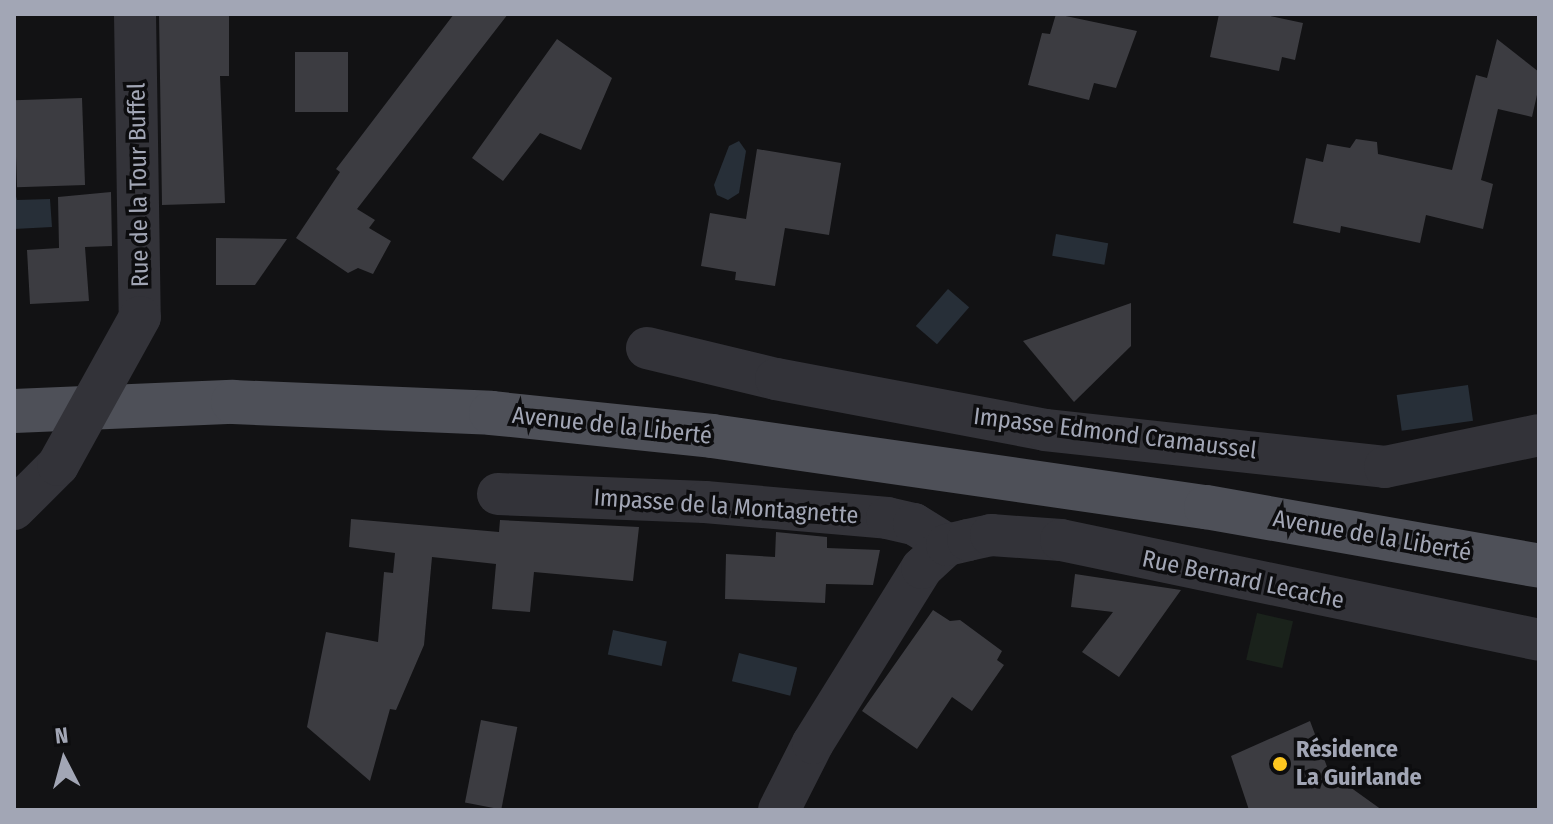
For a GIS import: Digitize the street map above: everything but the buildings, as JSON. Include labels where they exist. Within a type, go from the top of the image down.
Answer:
[{"type":"main road","name":"Avenue de la Liberté","points":[[14,411],[233,402],[491,413],[712,436],[1206,507],[1539,566]]},
{"type":"main road","name":"Avenue de la Liberté","points":[[1206,507],[1539,541]]},
{"type":"street","name":"Rue de la Tour Buffel","points":[[14,509],[58,465],[140,317],[135,14]]},
{"type":"street","name":"Impasse Edmond Cramaussel","points":[[647,348],[776,379],[1045,430],[1385,467],[1539,435]]},
{"type":"street","name":"Impasse de la Montagnette","points":[[498,494],[705,502],[887,518],[914,524],[947,545]]},
{"type":"street","name":"Rue Bernard Lecache","points":[[947,545],[991,535],[1061,540],[1539,640]]},
{"type":"street","points":[[779,810],[813,743],[922,568],[947,545]]},
{"type":"shaded area","points":[[739,141],[746,151],[739,193],[728,200],[717,195],[714,185],[729,146]]},
{"type":"shaded area","points":[[14,189],[17,200],[50,199],[52,227],[14,229]]},
{"type":"shaded area","points":[[1056,234],[1108,243],[1104,265],[1052,256]]},
{"type":"shaded area","points":[[948,289],[969,307],[937,344],[916,326]]},
{"type":"shaded area","points":[[1468,385],[1473,421],[1402,431],[1397,395]]},
{"type":"shaded area","points":[[1257,613],[1293,621],[1282,668],[1246,660]]},
{"type":"shaded area","points":[[613,630],[667,641],[662,666],[608,654]]},
{"type":"shaded area","points":[[739,653],[797,668],[790,696],[732,681]]},
{"type":"place","name":"Résidence La Guirlande","points":[[1280,764]]}]
